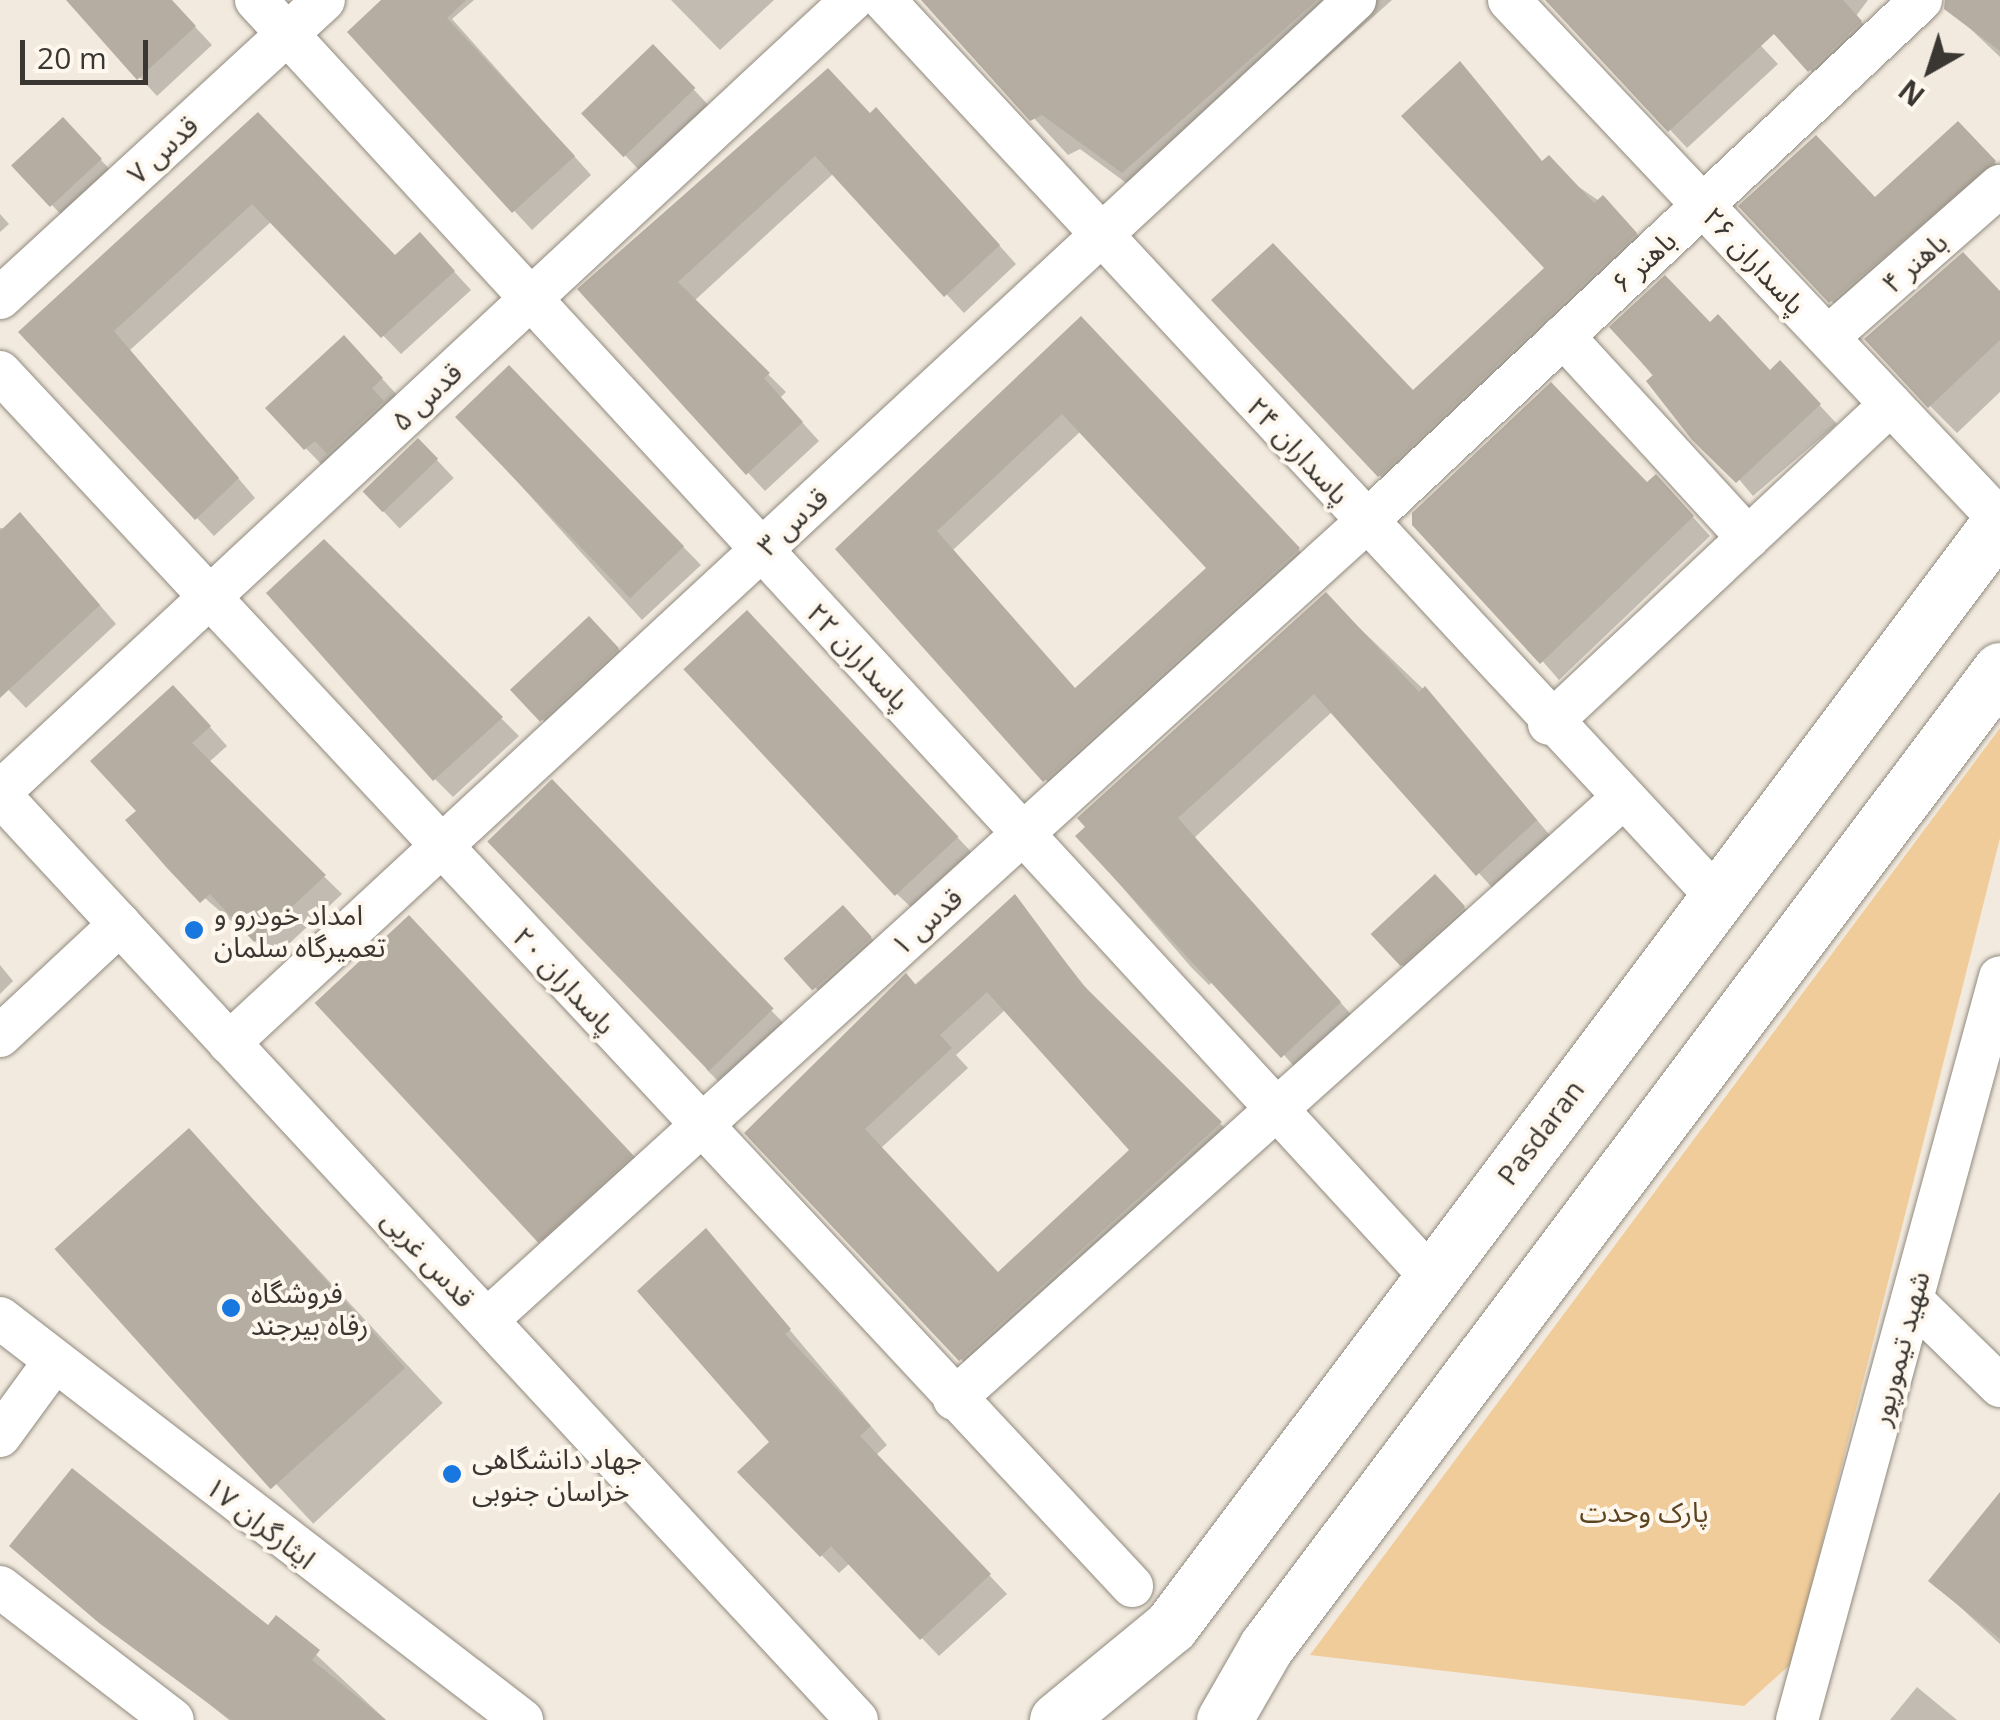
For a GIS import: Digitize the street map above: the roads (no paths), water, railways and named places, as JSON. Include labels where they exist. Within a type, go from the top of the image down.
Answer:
[{"type":"main road","name":"Pasdaran","points":[[1057,1720],[1171,1626],[2000,521]]},
{"type":"main road","points":[[1224,1720],[1266,1647],[2000,670]]},
{"type":"street","name":"پاسداران ۲۲","points":[[256,0],[1431,1277]]},
{"type":"street","name":"قدس ۷","points":[[0,298],[324,0]]},
{"type":"street","name":"قدس ۵","points":[[0,794],[852,0]]},
{"type":"street","name":"پاسداران ۲۴","points":[[884,0],[1549,724],[1716,898]]},
{"type":"street","name":"قدس ۳","points":[[229,1042],[1355,0]]},
{"type":"street","name":"پاسداران ۲۶","points":[[1509,0],[2000,521]]},
{"type":"street","name":"باهنر ۶","points":[[1366,522],[1920,0]]},
{"type":"street","name":"باهنر ۴","points":[[1828,337],[2000,186]]},
{"type":"street","points":[[1563,336],[1748,538]]},
{"type":"street","name":"پاسداران ۲۰","points":[[0,372],[1132,1586]]},
{"type":"street","points":[[1549,724],[1891,404]]},
{"type":"street","name":"قدس ۱","points":[[486,1320],[1366,522]]},
{"type":"street","name":"قدس غربی","points":[[0,794],[858,1720]]},
{"type":"street","points":[[954,1399],[1623,798]]},
{"type":"street","points":[[0,1036],[120,924]]},
{"type":"street","name":"شهید تیمورپور","points":[[1797,1720],[1998,994]]},
{"type":"street","points":[[1912,1300],[2000,1386]]},
{"type":"street","name":"ایثارگران ۱۷","points":[[0,1318],[522,1720]]},
{"type":"street","points":[[0,1436],[54,1362]]},
{"type":"street","points":[[0,1587],[173,1720]]},
{"type":"place","name":"امداد خودرو و تعمیرگاه سلمان","points":[[194,930]]},
{"type":"place","name":"فروشگاه رفاه بیرجند","points":[[231,1308]]},
{"type":"place","name":"جهاد دانشگاهی خراسان جنوبی","points":[[452,1474]]},
{"type":"park label","name":"پارک وحدت","points":[[1644,1511]]}]
